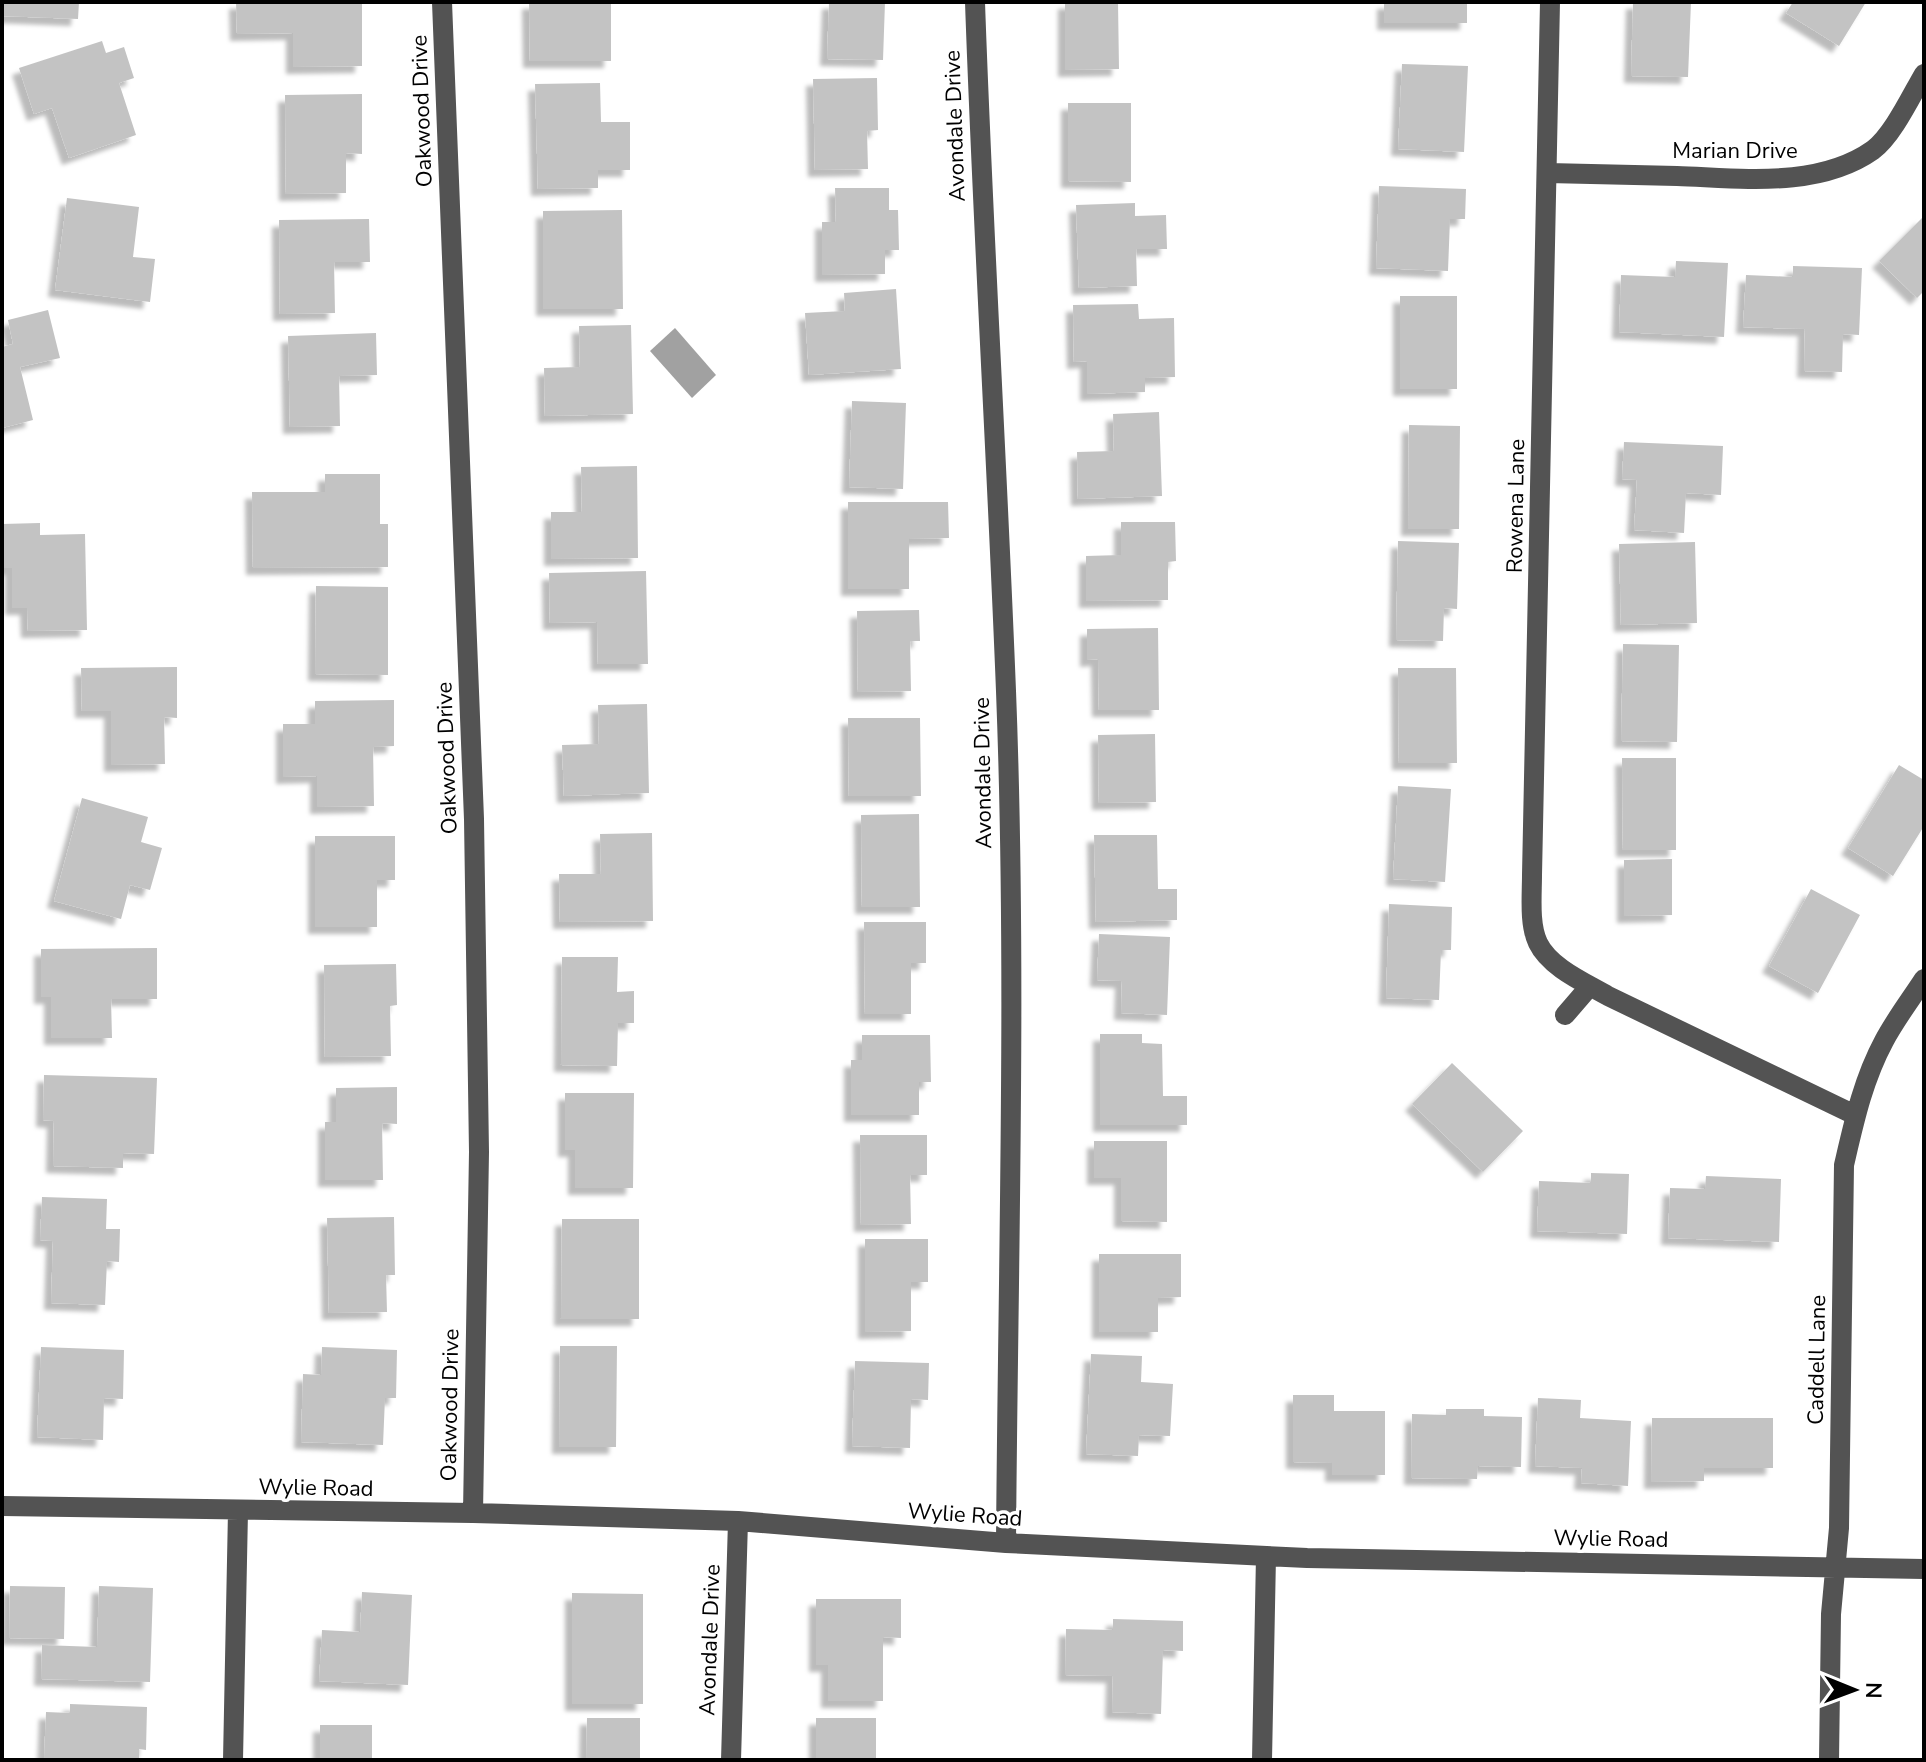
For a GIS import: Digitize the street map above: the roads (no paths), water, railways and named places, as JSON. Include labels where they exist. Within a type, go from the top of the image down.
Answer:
[{"type":"street","name":"Oakwood Drive","points":[[442,2],[474,835],[479,1152],[473,1513]]},
{"type":"street","name":"Avondale Drive","points":[[975,2],[983,243],[1006,707],[1011,1042],[1006,1543]]},
{"type":"street","name":"Rowena Lane","points":[[1550,2],[1532,875],[1533,919],[1538,943],[1547,955],[1590,986],[1855,1115]]},
{"type":"street","name":"Marian Drive","points":[[1548,173],[1761,178],[1815,174],[1849,163],[1875,149],[1899,117],[1924,74]]},
{"type":"street","name":"Caddell Lane","points":[[1829,1760],[1831,1614],[1839,1528],[1844,1165],[1855,1115],[1884,1040],[1924,979]]},
{"type":"street","points":[[1565,1015],[1590,986]]},
{"type":"street","name":"Wylie Road","points":[[2,1506],[473,1513],[738,1521],[1006,1543],[1266,1556],[1924,1569]]},
{"type":"street","points":[[233,1760],[238,1511]]},
{"type":"street","name":"Avondale Drive","points":[[731,1760],[738,1521]]},
{"type":"street","points":[[1262,1760],[1266,1556]]}]
